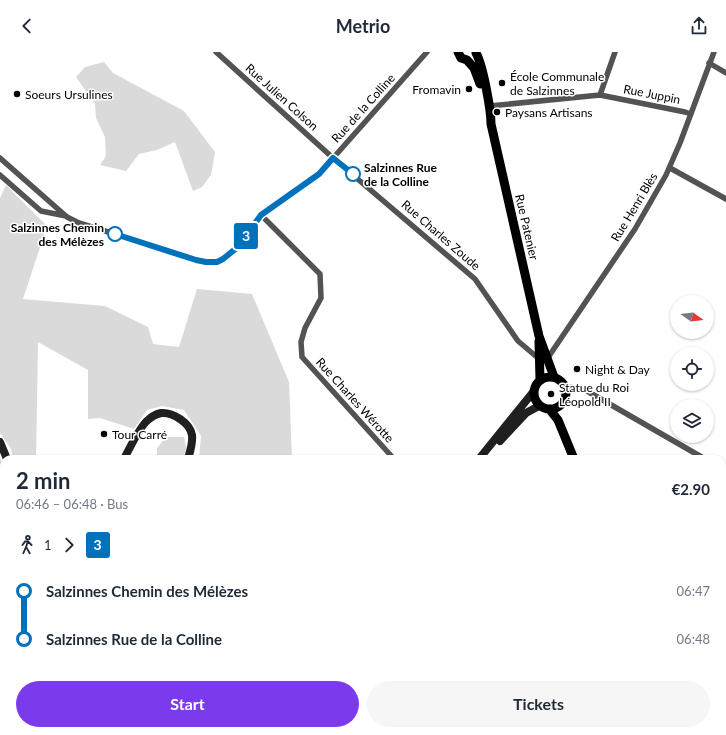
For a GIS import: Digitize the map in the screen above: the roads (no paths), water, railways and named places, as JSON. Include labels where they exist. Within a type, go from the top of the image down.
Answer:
[{"type":"main road","points":[[456,53],[464,60],[467,60],[477,66]]},
{"type":"main road","points":[[467,60],[473,58],[476,53]]},
{"type":"main road","points":[[476,53],[477,66]]},
{"type":"main road","name":"Rue Patenier","points":[[477,66],[489,106],[491,124],[539,336],[543,358],[540,380]]},
{"type":"main road","name":"Rue Patenier","points":[[477,66],[491,124]]},
{"type":"main road","name":"Rue Patenier","points":[[543,358],[554,377]]},
{"type":"main road","points":[[483,455],[534,392],[535,387],[540,380],[547,377],[554,377],[561,380],[566,387],[567,393],[564,403],[564,418],[570,447]]},
{"type":"main road","points":[[534,392],[539,406],[545,409],[550,410],[558,408],[564,403]]},
{"type":"main road","points":[[484,455],[526,413],[539,406]]},
{"type":"main road","points":[[550,410],[558,420],[573,455]]},
{"type":"main road","points":[[126,455],[147,420],[159,413],[166,413],[182,420],[192,434],[189,455]]},
{"type":"main road","points":[[0,442],[5,455]]},
{"type":"street","name":"Rue Julien Colson","points":[[216,52],[333,158]]},
{"type":"street","name":"Rue de la Colline","points":[[67,216],[86,226],[196,260],[217,262],[239,246],[261,215],[319,174],[427,52]]},
{"type":"street","points":[[600,95],[615,52]]},
{"type":"street","name":"Rue Henri Blès","points":[[543,358],[635,230],[670,168],[714,52]]},
{"type":"street","points":[[709,63],[726,73]]},
{"type":"street","name":"Rue Juppin","points":[[489,106],[600,95],[691,114]]},
{"type":"street","points":[[0,158],[67,216]]},
{"type":"street","name":"Rue Charles Zoude","points":[[333,158],[475,278],[518,341],[543,358]]},
{"type":"street","points":[[670,168],[726,199]]},
{"type":"street","points":[[0,175],[41,211],[67,216]]},
{"type":"street","name":"Rue Charles Wérotte","points":[[261,215],[320,274],[321,298],[304,328],[301,342],[302,357],[390,455]]},
{"type":"street","points":[[566,387],[583,389],[587,391],[698,455]]},
{"type":"place","name":"École Communale de Salzinnes","points":[[502,83]]},
{"type":"place","name":"Fromavin","points":[[469,89]]},
{"type":"place","name":"Soeurs Ursulines","points":[[17,94]]},
{"type":"place","name":"Paysans Artisans","points":[[497,112]]},
{"type":"place","name":"Salzinnes Rue de la Colline","points":[[353,174]]},
{"type":"place","name":"Salzinnes Chemin des Mélèzes","points":[[115,234]]},
{"type":"place","name":"Night & Day","points":[[577,369]]},
{"type":"place","name":"Statue du Roi Léopold II","points":[[551,394]]},
{"type":"place","name":"Tour Carré","points":[[104,434]]}]
